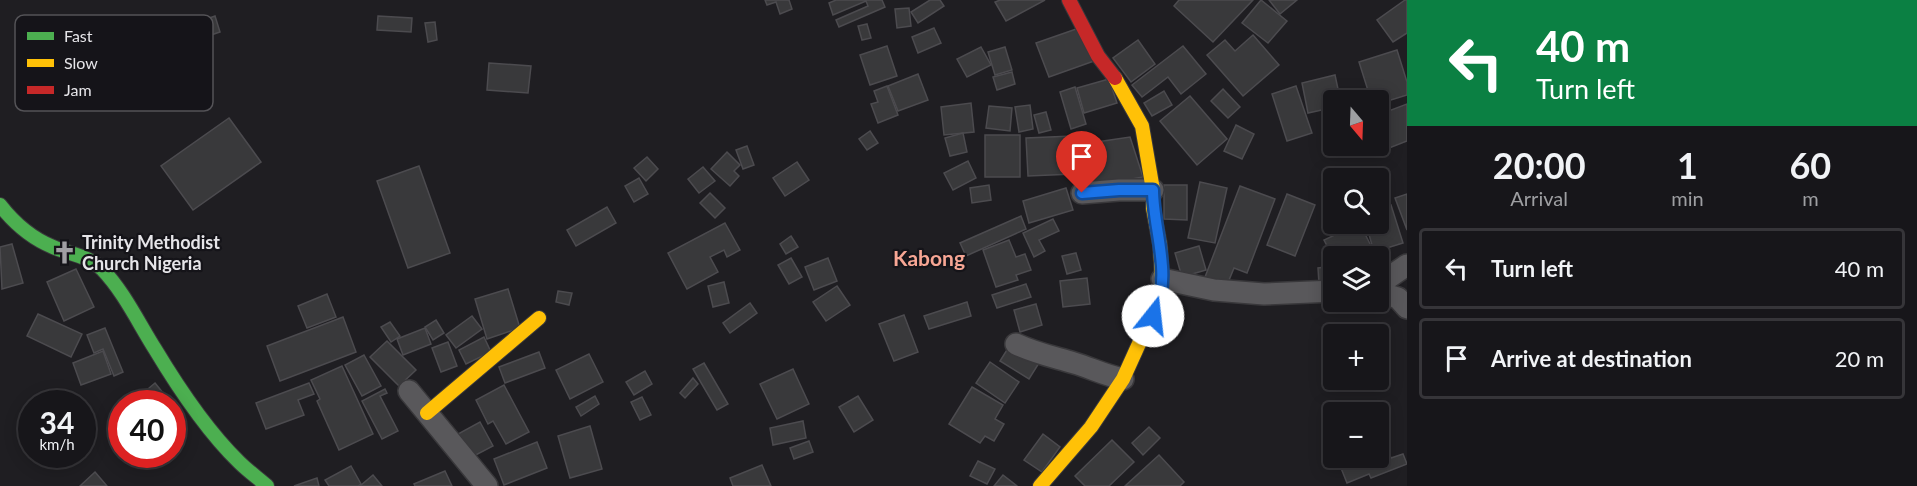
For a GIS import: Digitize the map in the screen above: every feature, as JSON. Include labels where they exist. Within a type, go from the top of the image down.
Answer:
[{"type":"street","points":[[1040,486],[1091,427],[1123,379],[1159,305],[1162,279],[1160,244],[1153,208],[1153,190],[1142,126],[1126,94],[1098,56],[1070,0]]},
{"type":"street","points":[[1082,193],[1153,190]]},
{"type":"street","points":[[0,205],[6,214],[35,238],[59,250],[80,256],[101,268],[127,302],[162,361],[203,419],[237,460],[267,486]]},
{"type":"street","points":[[1389,277],[1407,265]]},
{"type":"street","points":[[1162,279],[1214,290],[1264,294],[1323,291]]},
{"type":"street","points":[[1389,295],[1398,298],[1407,308]]},
{"type":"street","points":[[427,413],[539,318]]},
{"type":"street","points":[[1016,344],[1104,375],[1123,379]]},
{"type":"street","points":[[409,391],[487,486]]},
{"type":"building","points":[[765,0],[789,0],[792,9],[780,14],[776,2],[767,5]]},
{"type":"building","points":[[836,0],[882,0],[885,7],[839,27],[836,20],[868,6],[866,1],[833,15],[829,3]]},
{"type":"building","points":[[930,0],[940,0],[944,6],[918,23],[911,12]]},
{"type":"building","points":[[1045,0],[1006,21],[995,2]]},
{"type":"building","points":[[1179,0],[1253,0],[1213,42],[1174,6]]},
{"type":"building","points":[[1261,0],[1287,21],[1268,43],[1242,23]]},
{"type":"building","points":[[1269,0],[1297,0],[1280,14]]},
{"type":"building","points":[[1407,0],[1407,33],[1393,42],[1377,20]]},
{"type":"building","points":[[909,8],[911,26],[897,28],[895,9]]},
{"type":"building","points":[[215,16],[220,32],[213,34],[213,17]]},
{"type":"building","points":[[378,16],[412,18],[411,32],[377,30]]},
{"type":"building","points":[[435,22],[437,40],[428,42],[425,23]]},
{"type":"building","points":[[867,24],[871,38],[862,40],[858,26]]},
{"type":"building","points":[[1082,27],[1094,61],[1049,77],[1036,43]]},
{"type":"building","points":[[934,28],[941,43],[918,53],[912,37]]},
{"type":"building","points":[[1253,35],[1279,65],[1243,96],[1207,55],[1225,40],[1235,51]]},
{"type":"building","points":[[1138,40],[1155,64],[1131,82],[1113,58]]},
{"type":"building","points":[[887,46],[897,76],[870,85],[860,55]]},
{"type":"building","points":[[1183,46],[1206,74],[1181,94],[1168,77],[1142,97],[1132,85]]},
{"type":"building","points":[[981,47],[991,65],[967,77],[957,59]]},
{"type":"building","points":[[1005,47],[1012,70],[995,75],[988,52]]},
{"type":"building","points":[[1397,50],[1407,82],[1407,95],[1389,101],[1389,90],[1368,90],[1359,62]]},
{"type":"building","points":[[489,63],[531,66],[528,93],[487,90]]},
{"type":"building","points":[[1012,72],[1015,84],[997,90],[993,77]]},
{"type":"building","points":[[918,74],[928,100],[898,111],[888,86]]},
{"type":"building","points":[[1335,75],[1338,89],[1323,90],[1323,110],[1308,113],[1302,83]]},
{"type":"building","points":[[1109,79],[1117,103],[1084,113],[1077,88]]},
{"type":"building","points":[[887,86],[898,115],[878,123],[871,104],[878,102],[874,91]]},
{"type":"building","points":[[1296,86],[1312,133],[1287,141],[1272,94]]},
{"type":"building","points":[[1075,87],[1086,124],[1071,129],[1060,92]]},
{"type":"building","points":[[1223,89],[1240,107],[1228,118],[1211,101]]},
{"type":"building","points":[[1164,91],[1172,105],[1152,116],[1144,103]]},
{"type":"building","points":[[1190,96],[1227,139],[1197,165],[1160,121]]},
{"type":"building","points":[[971,103],[974,132],[944,135],[941,107]]},
{"type":"building","points":[[1407,104],[1407,141],[1389,148],[1389,111]]},
{"type":"building","points":[[1030,105],[1033,129],[1019,132],[1015,107]]},
{"type":"building","points":[[989,106],[1012,108],[1010,131],[986,128]]},
{"type":"building","points":[[1046,112],[1051,130],[1039,133],[1034,115]]},
{"type":"building","points":[[229,118],[261,162],[193,210],[161,166]]},
{"type":"building","points":[[1236,125],[1254,134],[1242,159],[1224,151]]},
{"type":"building","points":[[870,131],[878,143],[867,150],[859,139]]},
{"type":"building","points":[[963,133],[967,152],[950,156],[945,138]]},
{"type":"building","points":[[985,135],[1020,135],[1020,177],[985,177]]},
{"type":"building","points":[[1072,136],[1074,174],[1028,176],[1026,138]]},
{"type":"building","points":[[1130,137],[1143,177],[1087,187],[1082,156],[1099,153],[1097,142]]},
{"type":"building","points":[[747,146],[754,165],[743,169],[736,150]]},
{"type":"building","points":[[727,152],[740,165],[734,171],[739,176],[730,186],[711,169]]},
{"type":"building","points":[[647,157],[658,169],[646,181],[634,168]]},
{"type":"building","points":[[968,161],[976,178],[953,190],[944,173]]},
{"type":"building","points":[[797,162],[809,180],[785,196],[773,178]]},
{"type":"building","points":[[419,166],[450,253],[408,268],[377,181]]},
{"type":"building","points":[[703,167],[715,181],[699,193],[688,179]]},
{"type":"building","points":[[639,178],[648,194],[634,202],[625,186]]},
{"type":"building","points":[[1200,182],[1227,188],[1215,243],[1188,238]]},
{"type":"building","points":[[989,185],[991,200],[972,203],[970,188]]},
{"type":"building","points":[[1164,185],[1187,185],[1187,220],[1164,219]]},
{"type":"building","points":[[1240,186],[1275,199],[1247,273],[1234,268],[1227,285],[1205,277]]},
{"type":"building","points":[[1066,188],[1073,210],[1029,223],[1023,201]]},
{"type":"building","points":[[710,193],[725,208],[715,218],[700,203]]},
{"type":"building","points":[[1287,194],[1315,205],[1295,256],[1267,245]]},
{"type":"building","points":[[1407,194],[1407,230],[1395,198]]},
{"type":"building","points":[[1391,205],[1403,243],[1389,247],[1372,246],[1369,234],[1389,234],[1389,206]]},
{"type":"building","points":[[607,207],[616,223],[576,246],[567,230]]},
{"type":"building","points":[[1021,216],[1026,229],[966,256],[960,243]]},
{"type":"building","points":[[1053,219],[1059,231],[1039,240],[1045,251],[1034,257],[1023,233]]},
{"type":"building","points":[[725,223],[740,250],[727,257],[724,250],[710,257],[718,272],[687,289],[668,253]]},
{"type":"building","points":[[1337,234],[1365,234],[1371,246],[1327,246],[1324,240]]},
{"type":"building","points":[[791,236],[798,247],[786,254],[780,244]]},
{"type":"building","points":[[1009,240],[1016,257],[1025,254],[1031,270],[1016,275],[1018,280],[996,287],[983,250]]},
{"type":"building","points":[[12,244],[23,283],[2,289],[0,247]]},
{"type":"building","points":[[1199,246],[1206,270],[1182,277],[1175,253]]},
{"type":"building","points":[[1076,253],[1081,270],[1067,274],[1062,256]]},
{"type":"building","points":[[791,258],[802,277],[789,284],[778,265]]},
{"type":"building","points":[[828,258],[837,281],[814,290],[805,267]]},
{"type":"building","points":[[1323,267],[1323,284],[1319,284],[1318,268]]},
{"type":"building","points":[[76,269],[94,307],[64,321],[47,282]]},
{"type":"building","points":[[1087,278],[1090,304],[1063,307],[1060,281]]},
{"type":"building","points":[[724,282],[729,303],[713,307],[708,286]]},
{"type":"building","points":[[1026,284],[1031,297],[997,308],[992,295]]},
{"type":"building","points":[[837,286],[850,305],[826,321],[813,302]]},
{"type":"building","points":[[508,289],[520,328],[487,339],[475,299]]},
{"type":"building","points":[[558,291],[572,293],[569,305],[556,302]]},
{"type":"building","points":[[327,294],[336,317],[307,328],[298,306]]},
{"type":"building","points":[[967,302],[971,316],[929,329],[924,316]]},
{"type":"building","points":[[750,303],[757,313],[730,333],[723,323]]},
{"type":"building","points":[[1036,304],[1042,325],[1020,332],[1014,310]]},
{"type":"building","points":[[38,314],[82,334],[71,357],[27,336]]},
{"type":"building","points":[[904,315],[918,352],[894,361],[879,324]]},
{"type":"building","points":[[472,316],[482,329],[456,348],[446,335]]},
{"type":"building","points":[[343,317],[356,352],[280,381],[267,346]]},
{"type":"building","points":[[436,320],[444,333],[433,340],[425,327]]},
{"type":"building","points":[[390,322],[400,336],[391,342],[381,327]]},
{"type":"building","points":[[105,328],[123,372],[114,376],[103,349],[94,353],[87,335]]},
{"type":"building","points":[[425,328],[431,344],[403,355],[397,339]]},
{"type":"building","points":[[484,337],[491,352],[466,364],[459,350]]},
{"type":"building","points":[[387,341],[416,370],[399,386],[370,357]]},
{"type":"building","points":[[448,342],[457,366],[441,372],[432,348]]},
{"type":"building","points":[[1010,345],[1039,363],[1029,379],[1000,361]]},
{"type":"building","points":[[103,351],[111,374],[81,385],[73,363]]},
{"type":"building","points":[[539,352],[545,368],[505,383],[499,367]]},
{"type":"building","points":[[589,354],[603,382],[570,399],[556,370]]},
{"type":"building","points":[[364,355],[381,386],[362,396],[345,365]]},
{"type":"building","points":[[990,362],[1019,382],[1005,403],[976,383]]},
{"type":"building","points":[[704,363],[728,404],[717,410],[693,369]]},
{"type":"building","points":[[342,366],[373,434],[339,450],[317,401],[320,399],[311,380]]},
{"type":"building","points":[[793,369],[809,404],[777,419],[760,384]]},
{"type":"building","points":[[645,371],[652,384],[634,395],[626,382]]},
{"type":"building","points":[[693,378],[698,384],[685,398],[680,393]]},
{"type":"building","points":[[155,383],[161,390],[147,390]]},
{"type":"building","points":[[309,383],[314,394],[298,400],[304,415],[266,429],[256,403]]},
{"type":"building","points":[[504,385],[529,432],[506,444],[493,421],[488,424],[476,400]]},
{"type":"building","points":[[972,387],[1003,405],[995,419],[1004,424],[994,441],[985,436],[980,443],[949,424]]},
{"type":"building","points":[[385,389],[387,393],[380,396],[398,431],[382,439],[362,401]]},
{"type":"building","points":[[595,396],[599,404],[581,416],[576,407]]},
{"type":"building","points":[[858,396],[873,420],[854,432],[839,407]]},
{"type":"building","points":[[642,397],[651,415],[640,420],[631,402]]},
{"type":"building","points":[[803,421],[806,438],[773,445],[770,428]]},
{"type":"building","points":[[480,422],[493,446],[470,458],[458,434]]},
{"type":"building","points":[[590,426],[602,469],[570,478],[558,436]]},
{"type":"building","points":[[1149,427],[1160,438],[1143,455],[1132,443]]},
{"type":"building","points":[[1043,434],[1060,447],[1042,472],[1024,460]]},
{"type":"building","points":[[1112,440],[1134,462],[1109,486],[1085,486],[1075,476]]},
{"type":"building","points":[[809,441],[813,452],[794,459],[790,448]]},
{"type":"building","points":[[537,442],[547,468],[504,485],[494,459]]},
{"type":"building","points":[[1389,453],[1391,458],[1403,454],[1407,464],[1371,478],[1369,474],[1347,483],[1341,468],[1389,468]]},
{"type":"building","points":[[1159,455],[1184,482],[1180,486],[1125,486]]},
{"type":"building","points":[[978,461],[995,469],[987,484],[970,476]]},
{"type":"building","points":[[762,465],[771,486],[733,486],[730,478]]},
{"type":"building","points":[[351,466],[361,484],[358,486],[329,486],[325,480]]},
{"type":"building","points":[[445,471],[452,486],[415,486],[414,484]]},
{"type":"building","points":[[95,472],[107,486],[80,486]]},
{"type":"building","points":[[373,475],[382,486],[360,486]]},
{"type":"building","points":[[1003,475],[1017,486],[994,486]]},
{"type":"building","points":[[317,478],[319,486],[294,486]]},
{"type":"traffic: fast","points":[[0,205],[30,235],[53,247],[85,258],[102,269],[124,297],[204,423],[227,450],[267,486]]},
{"type":"traffic: slow","points":[[1040,486],[1091,427],[1123,379],[1159,305],[1162,279],[1160,245],[1142,126],[1115,78]]},
{"type":"traffic: slow","points":[[427,413],[539,318]]},
{"type":"traffic: jam","points":[[1069,0],[1098,56],[1115,78]]},
{"type":"place","name":"Trinity Methodist Church Nigeria","points":[[64,252]]},
{"type":"district","name":"Kabong","points":[[929,257]]},
{"type":"route","points":[[1082,193],[1153,190],[1153,208],[1160,244],[1162,279],[1159,305],[1153,316]]}]
